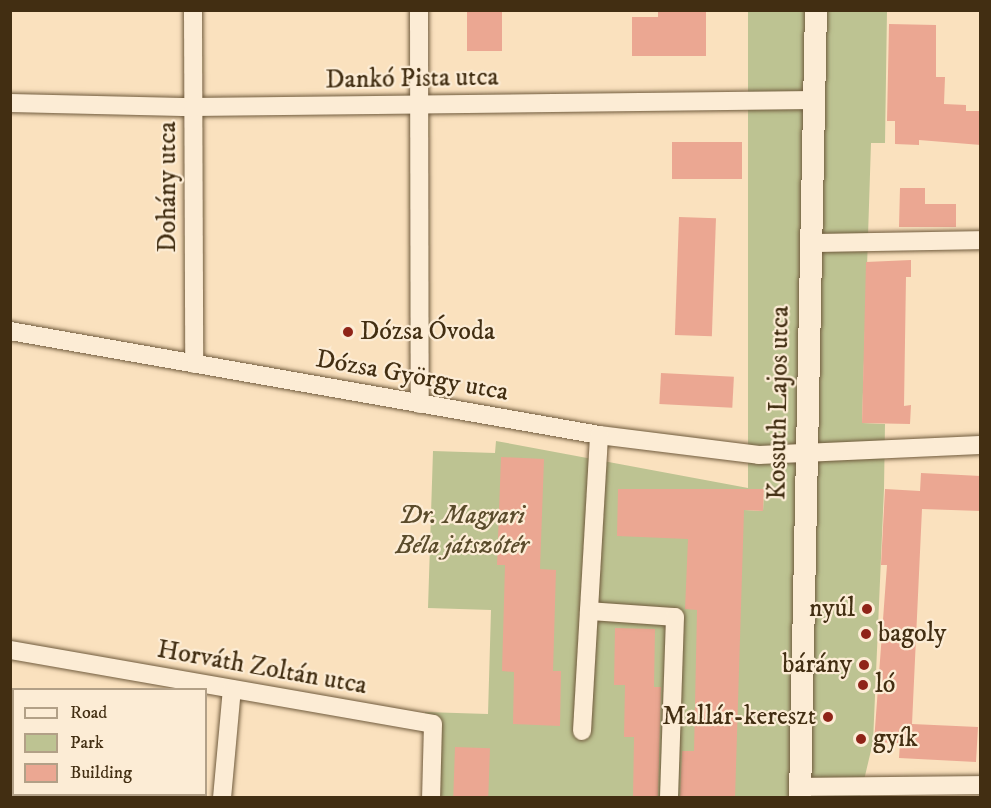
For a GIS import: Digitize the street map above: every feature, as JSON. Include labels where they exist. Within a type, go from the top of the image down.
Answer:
[{"type":"street","name":"Dohány utca","points":[[193,10],[194,364]]},
{"type":"street","points":[[419,10],[420,404]]},
{"type":"street","name":"Kossuth Lajos utca","points":[[800,792],[816,10]]},
{"type":"street","name":"Dankó Pista utca","points":[[10,104],[193,107],[814,100]]},
{"type":"street","points":[[811,243],[981,240]]},
{"type":"street","name":"Dózsa György utca","points":[[10,331],[599,435],[759,455],[807,456],[981,445]]},
{"type":"street","points":[[582,731],[599,435]]},
{"type":"street","points":[[589,611],[675,617],[669,798]]},
{"type":"street","name":"Horváth Zoltán utca","points":[[10,650],[432,724],[431,798]]},
{"type":"street","points":[[222,798],[232,689]]},
{"type":"street","points":[[800,792],[981,785]]},
{"type":"green space","name":"Dr. Magyari Béla játszótér","points":[[748,11],[887,11],[885,143],[871,143],[862,423],[885,424],[884,489],[873,742],[860,797],[425,798],[425,712],[488,714],[491,610],[428,608],[433,451],[495,453],[496,441],[748,488]],"holes":[[[748,489],[764,489],[763,511],[744,510]]]},
{"type":"building","points":[[467,10],[502,10],[502,51],[467,51]]},
{"type":"building","points":[[658,10],[706,10],[706,56],[632,56],[632,17],[658,17]]},
{"type":"building","points":[[889,24],[936,25],[936,77],[945,77],[944,104],[966,105],[966,111],[981,111],[981,145],[919,140],[919,145],[895,144],[895,121],[887,121]]},
{"type":"building","points":[[672,142],[742,142],[742,179],[672,179]]},
{"type":"building","points":[[900,188],[925,188],[925,204],[956,204],[956,227],[899,227]]},
{"type":"building","points":[[679,217],[716,218],[712,336],[675,335]]},
{"type":"building","points":[[911,260],[911,277],[906,277],[904,406],[911,405],[910,424],[862,423],[866,262]]},
{"type":"building","points":[[661,373],[734,377],[732,408],[659,404]]},
{"type":"building","points":[[501,457],[544,459],[540,569],[556,570],[553,671],[561,671],[560,726],[513,724],[514,672],[502,671],[505,565],[497,565]]},
{"type":"building","points":[[921,473],[981,476],[981,511],[922,509],[912,724],[978,727],[976,762],[899,758],[900,743],[874,742],[887,565],[881,565],[885,489],[920,491]]},
{"type":"building","points":[[618,489],[764,489],[763,511],[744,510],[735,798],[680,798],[682,751],[694,751],[697,610],[685,609],[688,539],[617,536]]},
{"type":"building","points":[[615,628],[655,629],[654,687],[661,687],[658,798],[633,798],[634,737],[624,737],[625,685],[614,685]]},
{"type":"building","points":[[455,747],[490,748],[488,798],[453,798]]},
{"type":"place","name":"Dózsa Óvoda","points":[[348,332]]},
{"type":"place","name":"nyúl","points":[[867,609]]},
{"type":"place","name":"bagoly","points":[[866,634]]},
{"type":"place","name":"bárány","points":[[864,665]]},
{"type":"place","name":"ló","points":[[863,685]]},
{"type":"place","name":"Mallár-kereszt","points":[[828,717]]},
{"type":"place","name":"gyík","points":[[861,739]]}]
